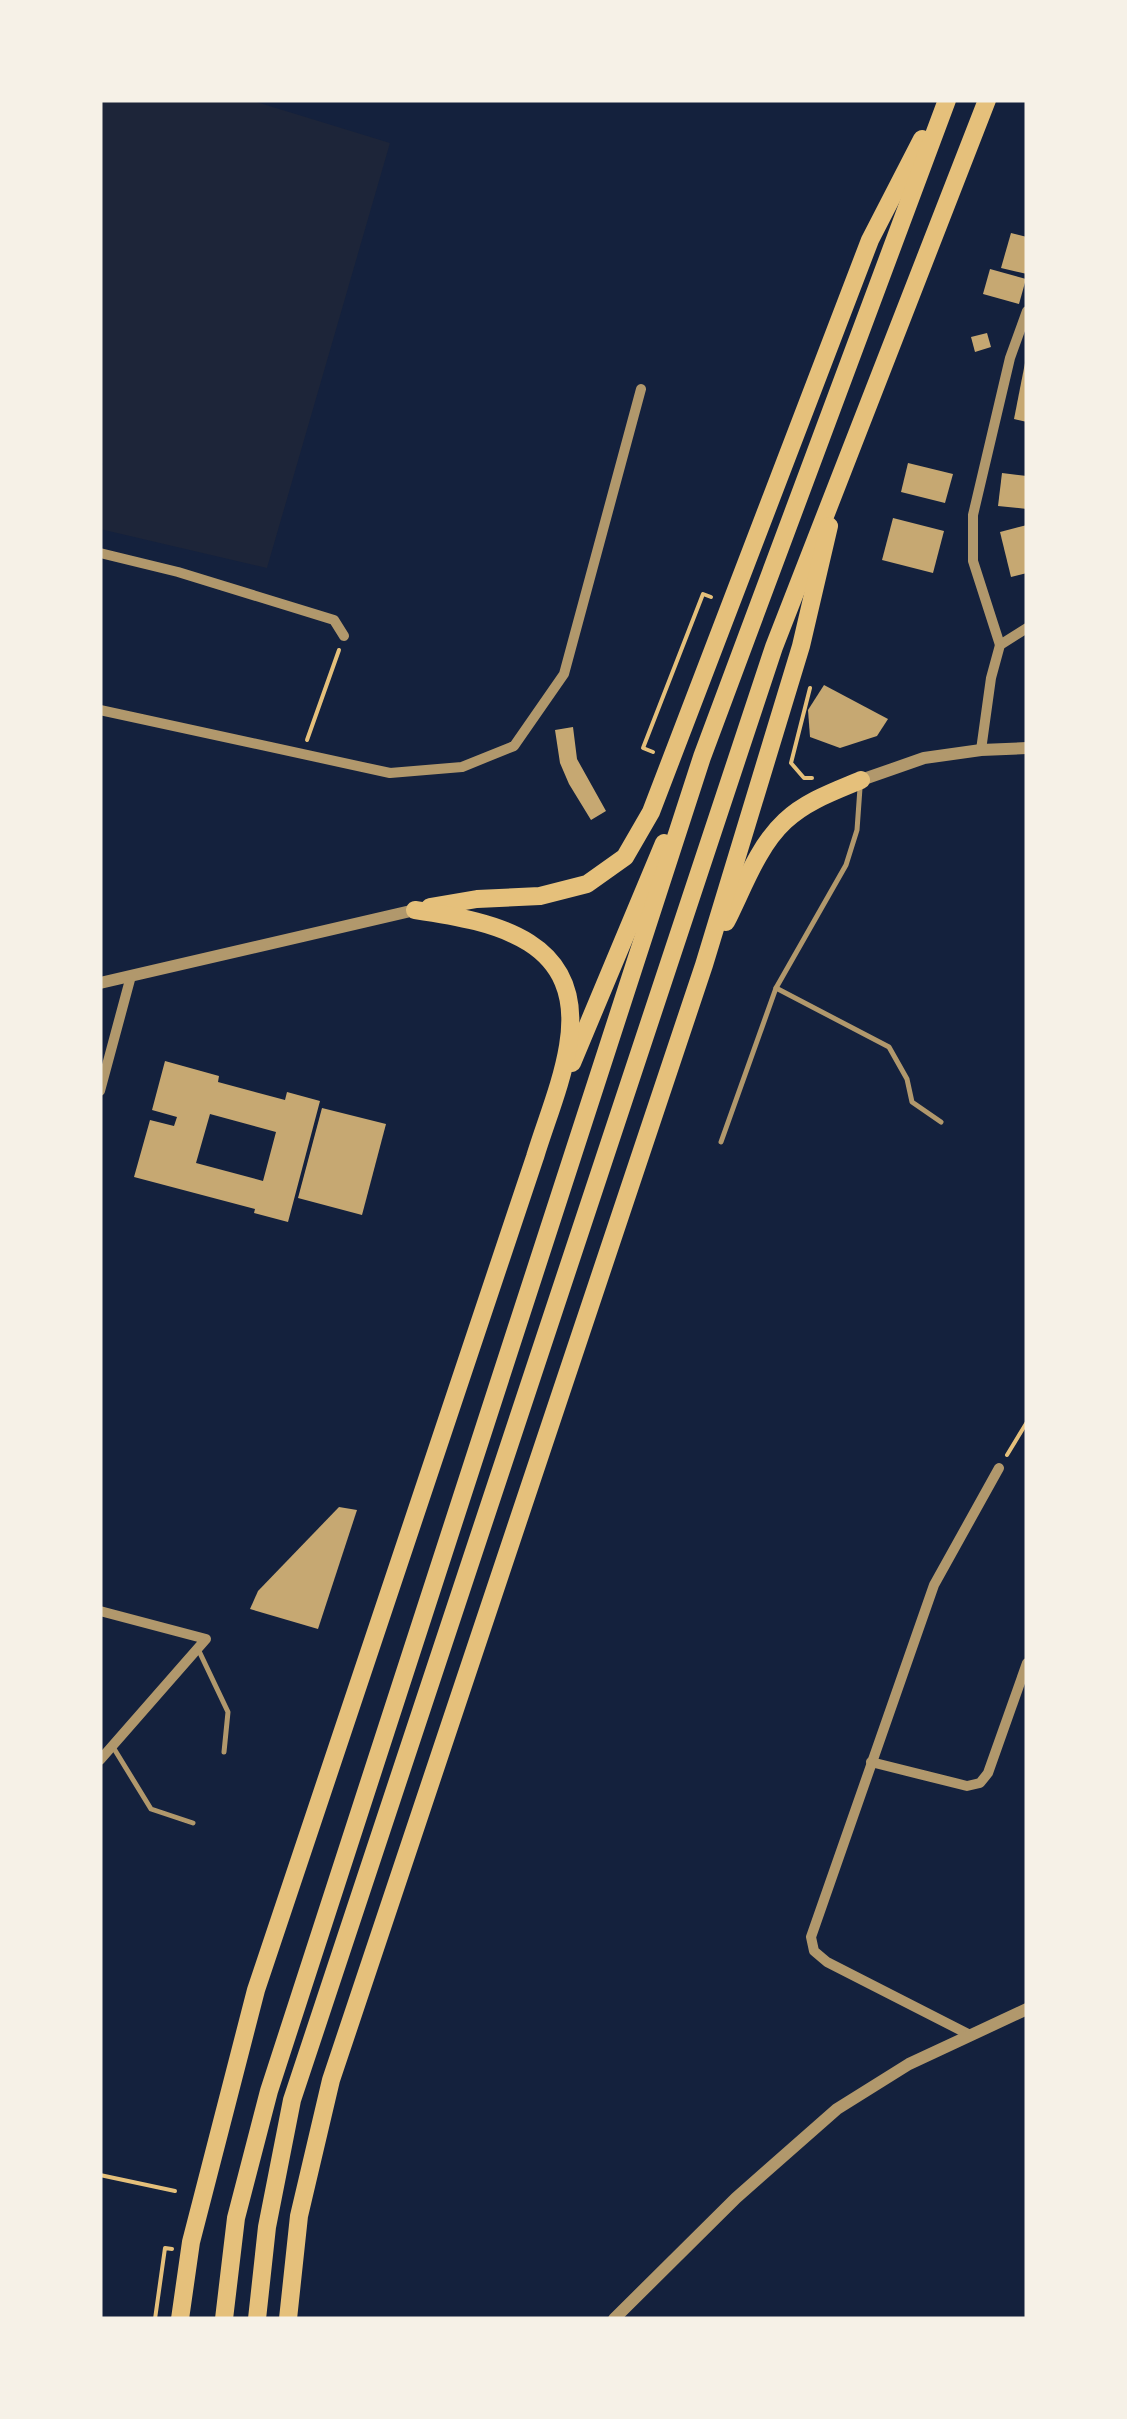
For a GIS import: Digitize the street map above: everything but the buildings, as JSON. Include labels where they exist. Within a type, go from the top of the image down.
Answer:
[{"type":"highway","points":[[224,2319],[236,2218],[269,2091],[702,757],[944,100]]},
{"type":"highway","points":[[415,910],[477,899],[540,896],[587,884],[625,857],[650,812],[870,240],[944,100]]},
{"type":"highway","points":[[257,2319],[267,2227],[292,2100],[774,646],[987,100]]},
{"type":"highway","points":[[288,2319],[299,2216],[331,2080],[704,965],[801,646],[845,458]]},
{"type":"highway","points":[[535,1157],[628,925],[702,757]]},
{"type":"highway","points":[[704,965],[764,848],[784,821],[815,800],[860,780]]},
{"type":"highway","points":[[180,2319],[191,2242],[256,1990],[535,1157],[568,1045],[569,998],[556,965],[521,935],[479,920],[415,910]]},
{"type":"street","points":[[981,750],[991,678],[1000,646],[973,561],[973,514],[1010,358],[1027,311]]},
{"type":"street","points":[[100,710],[390,773],[462,767],[514,746],[564,674],[641,390]]},
{"type":"street","points":[[100,553],[178,572],[334,620],[344,636]]},
{"type":"street","points":[[1000,646],[1027,628]]},
{"type":"street","points":[[860,780],[924,758],[1027,748]]},
{"type":"street","points":[[100,982],[415,910]]},
{"type":"street","points":[[100,1090],[131,976]]},
{"type":"street","points":[[970,2035],[827,1962],[814,1951],[811,1937],[934,1585],[999,1468]]},
{"type":"street","points":[[100,1611],[202,1644],[100,1760]]},
{"type":"street","points":[[871,1762],[968,1786],[980,1783],[988,1774],[1027,1663]]},
{"type":"street","points":[[614,2319],[736,2198],[837,2108],[909,2064],[1027,2009]]},
{"type":"lane","points":[[721,1142],[776,988],[846,865],[857,830],[860,780]]},
{"type":"lane","points":[[776,988],[889,1047],[907,1079],[912,1102],[941,1122]]},
{"type":"lane","points":[[202,1644],[228,1712],[224,1752]]},
{"type":"lane","points":[[112,1746],[151,1809],[193,1823]]},
{"type":"path","points":[[654,752],[642,748],[702,594],[712,598]]},
{"type":"path","points":[[302,754],[344,636]]},
{"type":"path","points":[[814,674],[791,763],[804,778],[814,778]]},
{"type":"path","points":[[999,1468],[1027,1422]]},
{"type":"path","points":[[100,2176],[175,2191]]},
{"type":"path","points":[[155,2319],[165,2248]]},
{"type":"shaded area","points":[[100,100],[250,100],[390,143],[267,568],[100,529]]}]
